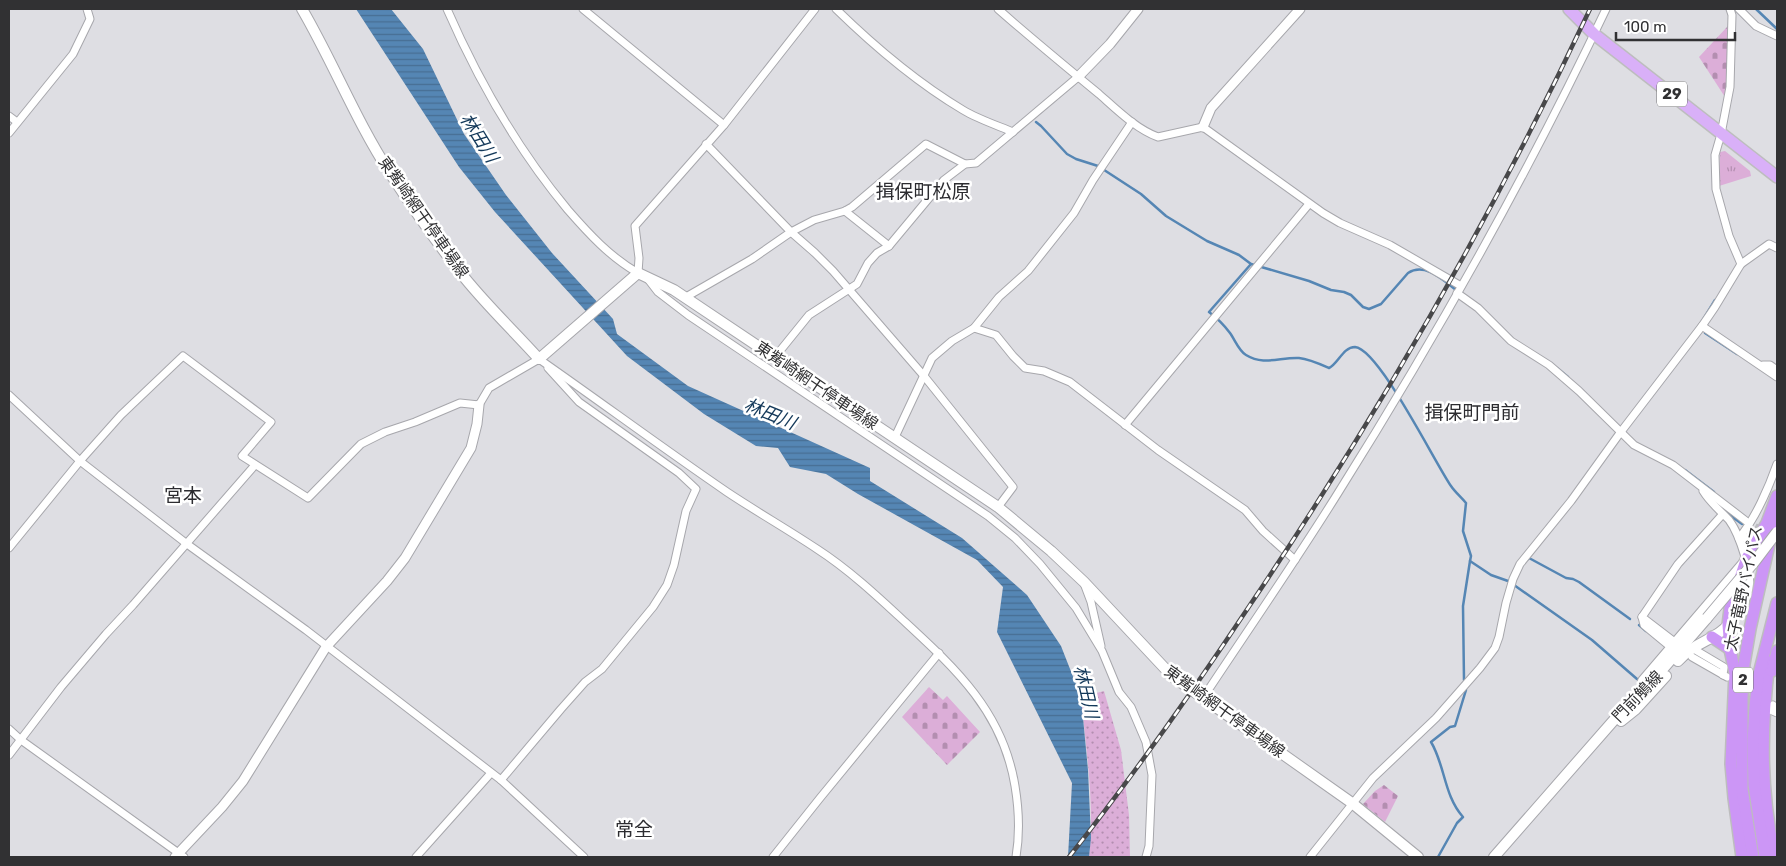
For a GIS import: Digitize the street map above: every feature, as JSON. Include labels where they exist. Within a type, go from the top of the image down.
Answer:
[{"type":"highway","points":[[1742,857],[1735,806],[1732,764],[1735,673],[1728,625],[1730,609],[1746,560],[1759,537],[1777,496]]},
{"type":"highway","name":"太子竜野バイパス","points":[[1753,857],[1742,789],[1744,664],[1777,505]]},
{"type":"highway","name":"2","points":[[1768,551],[1777,524]]},
{"type":"highway","name":"太子竜野バイパス","points":[[1765,857],[1754,785],[1753,742],[1758,678],[1777,603]]},
{"type":"highway","points":[[1772,623],[1765,692],[1771,707],[1763,765],[1768,825],[1774,857]]},
{"type":"highway","points":[[1712,637],[1730,649]]},
{"type":"highway","points":[[1765,692],[1777,651]]},
{"type":"main road","name":"東觜崎網干停車場線","points":[[302,9],[324,46],[369,136],[389,171],[435,239],[461,274],[539,359]]},
{"type":"main road","name":"29","points":[[1569,9],[1594,34],[1777,177]]},
{"type":"main road","name":"東觜崎網干停車場線","points":[[642,275],[674,290],[998,507],[1051,551],[1084,582],[1172,676],[1352,803],[1418,857]]},
{"type":"main road","points":[[539,359],[642,275]]},
{"type":"main road","name":"門前鵤線","points":[[1494,857],[1595,741],[1661,671],[1756,561],[1777,532]]},
{"type":"main road","points":[[1614,720],[1671,644],[1746,560]]},
{"type":"main road","points":[[1595,741],[1636,709],[1692,652],[1728,625]]},
{"type":"street","points":[[9,133],[73,54],[90,18],[87,9]]},
{"type":"street","points":[[447,9],[487,89],[524,151],[548,186],[592,238],[624,265],[642,275],[658,292],[688,315],[995,521],[1015,538],[1040,564],[1076,608],[1102,651],[1119,692],[1131,707],[1146,742],[1152,775],[1149,846],[1146,857]]},
{"type":"street","points":[[583,9],[724,125]]},
{"type":"street","points":[[642,275],[638,258],[635,226],[724,125],[815,9]]},
{"type":"street","points":[[836,9],[892,60],[929,88],[965,111],[1012,132]]},
{"type":"street","points":[[998,9],[1132,122],[1151,134],[1158,137],[1203,127],[1309,204],[1340,223],[1390,245],[1462,286]]},
{"type":"street","points":[[775,357],[809,315],[857,284],[868,263],[877,253],[889,246],[944,180],[965,164],[976,163],[1078,77],[1110,44],[1138,9]]},
{"type":"street","points":[[1203,127],[1211,108],[1300,9]]},
{"type":"street","points":[[1203,698],[1338,494],[1406,383],[1500,220],[1606,9]]},
{"type":"street","points":[[1730,9],[1732,15],[1730,78],[1722,134],[1715,155],[1716,189],[1729,236],[1741,264]]},
{"type":"street","points":[[1739,9],[1756,26],[1777,36]]},
{"type":"street","points":[[9,116],[17,122]]},
{"type":"street","points":[[895,437],[932,358],[952,341],[974,328],[999,297],[1028,271],[1074,212],[1132,122]]},
{"type":"street","points":[[706,144],[791,232],[815,253],[924,376],[1013,487],[998,507]]},
{"type":"street","points":[[686,298],[752,259],[791,232],[814,220],[852,207],[926,144],[965,164]]},
{"type":"street","points":[[1125,425],[1309,204]]},
{"type":"street","points":[[844,211],[889,246]]},
{"type":"street","points":[[1310,857],[1352,803],[1391,760],[1436,718],[1480,668],[1499,637],[1513,579],[1520,564],[1576,495],[1620,432],[1716,307],[1741,264],[1769,244],[1777,248]]},
{"type":"street","points":[[1457,294],[1478,308],[1511,341],[1557,371],[1634,445],[1672,465],[1746,521]]},
{"type":"street","points":[[1702,326],[1777,376]]},
{"type":"street","points":[[974,328],[996,335],[1025,368],[1044,371],[1070,382],[1125,425],[1245,510],[1295,560]]},
{"type":"street","points":[[9,548],[80,460],[121,415],[183,356],[271,422],[242,456],[308,498],[362,444],[385,432],[460,403],[479,406]]},
{"type":"street","points":[[9,729],[21,740],[180,856],[243,781],[326,647],[387,581],[405,558],[471,448],[479,406],[489,388],[539,359]]},
{"type":"street","points":[[539,359],[727,492],[818,549],[874,593],[939,653],[970,686],[990,714],[1004,743],[1012,768],[1018,807],[1016,857]]},
{"type":"street","points":[[502,780],[585,682],[602,669],[653,607],[667,585],[674,565],[686,510],[696,489],[679,472],[579,402],[539,359]]},
{"type":"street","points":[[1762,366],[1770,365],[1777,370]]},
{"type":"street","points":[[9,395],[80,460],[187,544],[238,580],[502,780],[584,857]]},
{"type":"street","points":[[1739,538],[1746,529],[1772,478],[1777,464]]},
{"type":"street","points":[[9,754],[99,641],[187,544],[255,465]]},
{"type":"street","points":[[1700,487],[1709,501],[1728,520],[1739,538],[1746,560]]},
{"type":"street","points":[[1671,644],[1642,617],[1678,564],[1722,515]]},
{"type":"street","points":[[1739,538],[1759,537]]},
{"type":"street","points":[[1084,582],[1091,602],[1102,651]]},
{"type":"street","points":[[1692,652],[1724,667],[1725,676]]},
{"type":"street","points":[[773,857],[939,653]]},
{"type":"street","points":[[1771,707],[1777,713]]},
{"type":"street","points":[[416,857],[491,773]]},
{"type":"green space","points":[[1728,26],[1728,81],[1725,97],[1699,57]]},
{"type":"green space","points":[[1725,151],[1750,171],[1751,176],[1719,186],[1720,152]]},
{"type":"green space","points":[[929,687],[943,700],[947,696],[980,732],[947,765],[902,717]]},
{"type":"green space","points":[[1104,691],[1121,750],[1129,815],[1130,857],[1089,857],[1091,837],[1090,797],[1081,697]]},
{"type":"green space","points":[[1384,785],[1398,796],[1385,822],[1363,804],[1375,791]]},
{"type":"water","points":[[356,9],[391,9],[423,49],[464,134],[506,195],[552,253],[613,319],[617,334],[688,386],[870,468],[870,481],[962,538],[1027,595],[1061,646],[1081,697],[1088,770],[1091,838],[1089,857],[1068,857],[1072,783],[997,632],[1003,587],[977,560],[858,494],[826,474],[790,467],[778,448],[756,446],[704,414],[627,356],[495,212],[459,167]]},
{"type":"waterway","points":[[1756,9],[1777,29]]},
{"type":"waterway","points":[[1036,122],[1067,154],[1098,166],[1141,194],[1166,216],[1207,241],[1239,255],[1251,264],[1309,281],[1331,290],[1344,292],[1351,295],[1363,307],[1369,309],[1381,304],[1408,273],[1414,270],[1427,271],[1434,274],[1456,290]]},
{"type":"waterway","points":[[1251,264],[1209,312],[1225,327],[1246,355],[1259,360],[1299,358],[1329,368],[1351,348],[1355,347],[1365,353],[1378,366],[1392,386],[1443,474],[1466,503],[1463,531],[1471,556],[1470,561],[1491,575],[1508,581]]},
{"type":"waterway","points":[[1698,328],[1715,300]]},
{"type":"waterway","points":[[1705,333],[1737,354]]},
{"type":"waterway","points":[[1557,368],[1568,377]]},
{"type":"waterway","points":[[1685,470],[1714,492]]},
{"type":"waterway","points":[[1723,510],[1742,524]]},
{"type":"waterway","points":[[1528,559],[1566,578],[1579,582],[1630,619]]},
{"type":"waterway","points":[[1464,680],[1463,606],[1470,561]]},
{"type":"waterway","points":[[1514,585],[1592,640],[1637,679]]},
{"type":"waterway","points":[[1639,625],[1646,631]]},
{"type":"waterway","points":[[1438,857],[1457,823],[1463,817],[1452,800],[1436,751],[1431,742],[1450,727],[1455,726],[1466,690]]},
{"type":"tunnel","points":[[1746,521],[1777,540]]},
{"type":"railway","points":[[1069,857],[1162,733],[1207,669],[1297,533],[1388,388],[1432,313],[1514,163],[1590,9]]},
{"type":"district","name":"揖保町松原","points":[[923,191]]},
{"type":"district","name":"揖保町門前","points":[[1472,412]]},
{"type":"district","name":"宮本","points":[[183,495]]},
{"type":"district","name":"常全","points":[[634,829]]},
{"type":"water label","name":"林田川","points":[[479,138]]},
{"type":"water label","name":"林田川","points":[[770,414]]},
{"type":"water label","name":"林田川","points":[[1086,692]]}]
